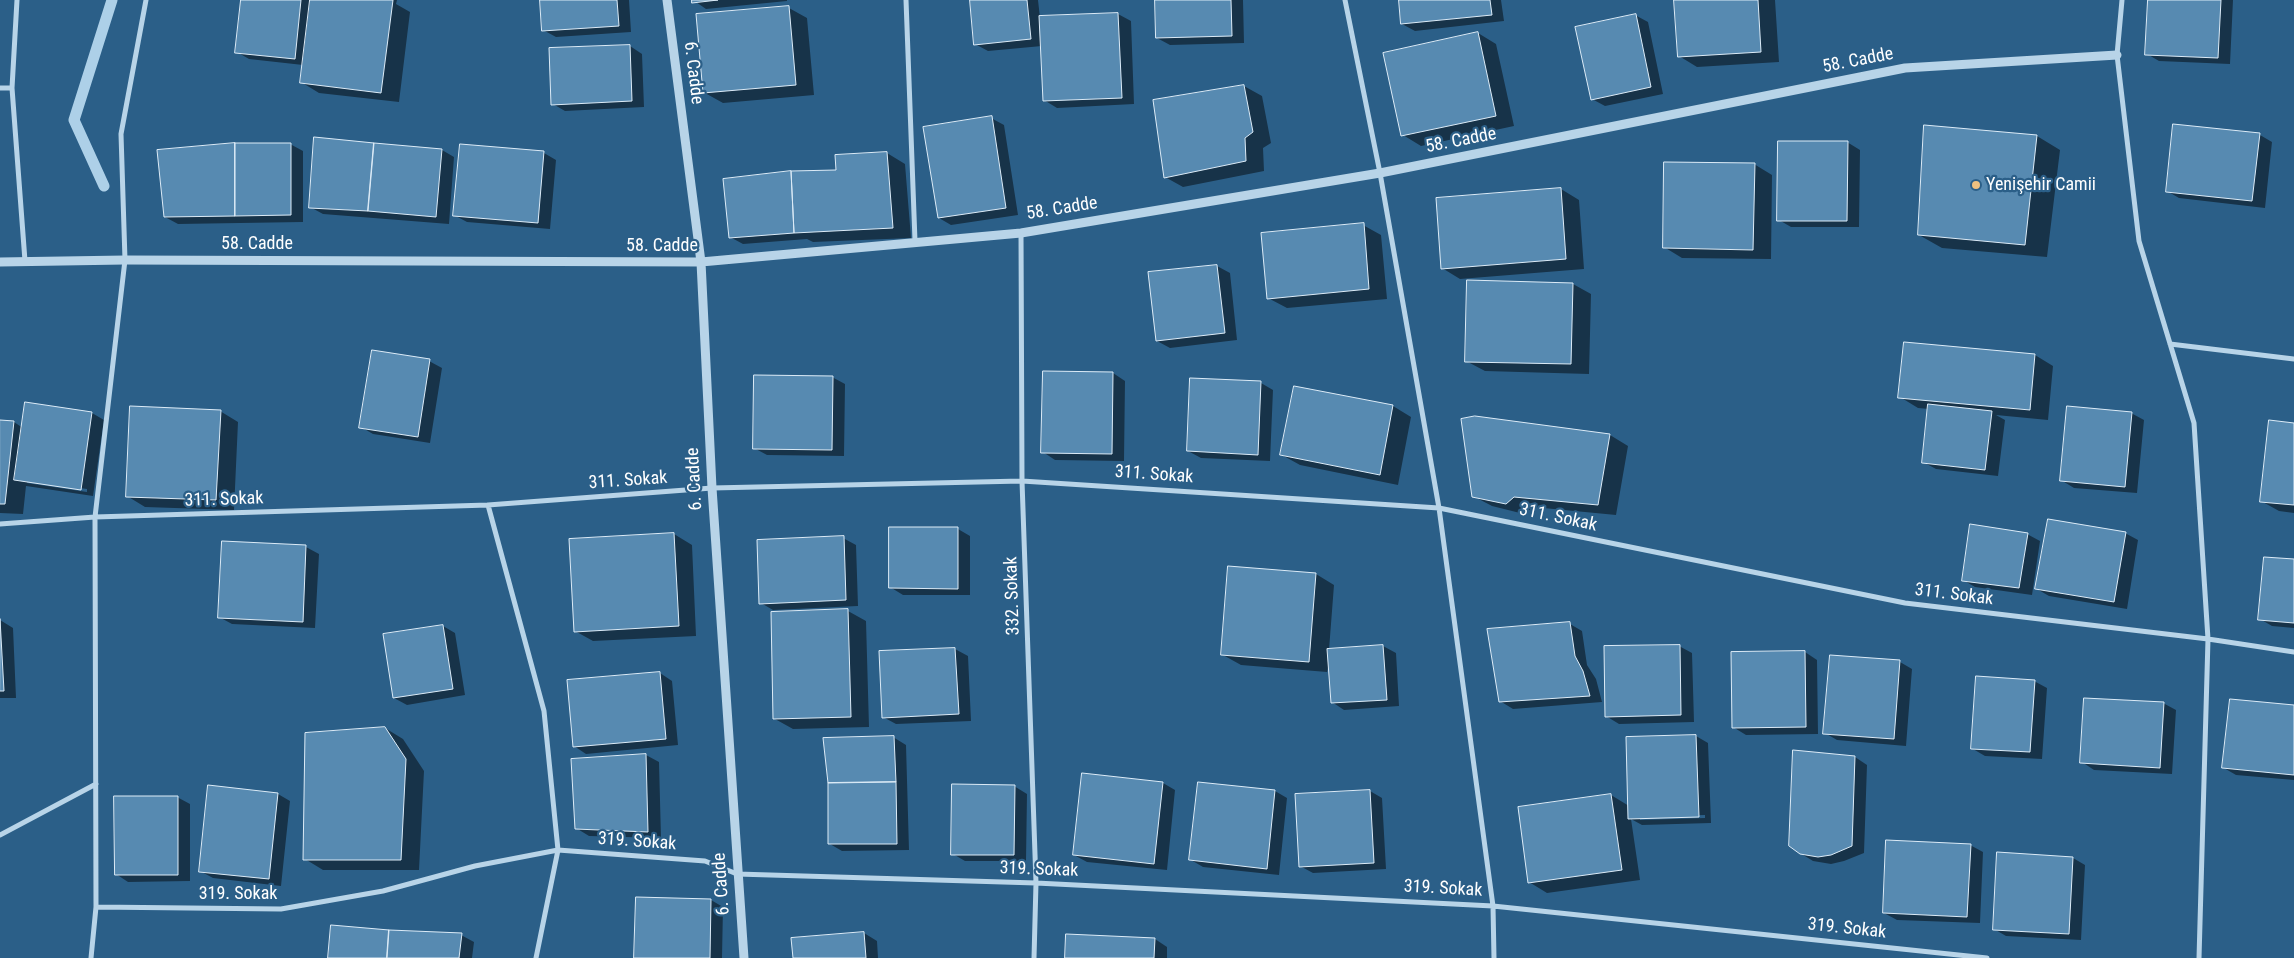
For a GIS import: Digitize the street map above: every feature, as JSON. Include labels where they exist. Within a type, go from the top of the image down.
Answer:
[{"type":"street","points":[[17,0],[12,88],[25,262]]},
{"type":"street","points":[[91,958],[96,907],[95,517],[125,260],[121,134],[146,0]]},
{"type":"street","name":"6. Cadde","points":[[666,0],[701,262],[712,488],[744,958]]},
{"type":"street","points":[[906,0],[915,241]]},
{"type":"street","points":[[1345,0],[1380,173],[1439,508],[1492,906],[1494,958]]},
{"type":"street","points":[[2122,0],[2117,55],[2139,240],[2194,423],[2208,639],[2199,958]]},
{"type":"street","name":"58. Cadde","points":[[0,262],[125,260],[701,262],[915,241],[1021,233],[1380,173],[1905,68],[2117,55]]},
{"type":"street","points":[[0,88],[12,88]]},
{"type":"street","name":"332. Sokak","points":[[1021,233],[1022,481],[1036,883],[1034,958]]},
{"type":"street","points":[[2170,344],[2294,359]]},
{"type":"street","name":"311. Sokak","points":[[0,524],[95,517],[488,505],[712,488],[1022,481],[1439,508],[1905,603],[2208,639],[2294,652]]},
{"type":"street","points":[[488,505],[544,710],[558,850],[536,958]]},
{"type":"street","points":[[0,835],[96,784]]},
{"type":"street","name":"319. Sokak","points":[[96,907],[281,909],[383,891],[475,866],[558,850],[705,861],[737,874],[1036,883],[1492,906],[1987,958]]},
{"type":"building","points":[[241,0],[301,0],[295,59],[235,53]]},
{"type":"building","points":[[310,0],[393,0],[381,93],[300,83]]},
{"type":"building","points":[[540,0],[617,0],[619,26],[542,31]]},
{"type":"building","points":[[692,0],[718,0],[692,3]]},
{"type":"building","points":[[970,0],[1027,0],[1031,39],[974,45]]},
{"type":"building","points":[[1155,0],[1231,0],[1232,36],[1156,38]]},
{"type":"building","points":[[1399,0],[1490,0],[1492,15],[1401,24]]},
{"type":"building","points":[[1674,0],[1758,0],[1761,52],[1678,57]]},
{"type":"building","points":[[2148,0],[2221,0],[2218,58],[2145,55]]},
{"type":"building","points":[[789,6],[796,85],[703,93],[696,14]]},
{"type":"building","points":[[1118,13],[1122,98],[1043,101],[1039,16]]},
{"type":"building","points":[[1636,14],[1651,87],[1591,100],[1575,27]]},
{"type":"building","points":[[1478,32],[1496,116],[1401,136],[1383,53]]},
{"type":"building","points":[[630,45],[632,101],[551,105],[549,48]]},
{"type":"building","points":[[1244,85],[1253,132],[1245,138],[1246,161],[1164,178],[1153,100]]},
{"type":"building","points":[[992,116],[1006,208],[938,218],[923,127]]},
{"type":"building","points":[[2173,124],[2260,133],[2252,201],[2166,192]]},
{"type":"building","name":"Yenişehir Camii","points":[[1924,125],[2037,135],[2025,245],[1918,235]]},
{"type":"building","points":[[314,137],[374,143],[368,211],[309,208]]},
{"type":"building","points":[[1778,141],[1848,141],[1847,221],[1777,221]]},
{"type":"building","points":[[235,143],[291,143],[291,215],[235,216]]},
{"type":"building","points":[[235,143],[235,216],[164,217],[157,150]]},
{"type":"building","points":[[374,143],[442,149],[436,217],[368,211]]},
{"type":"building","points":[[460,144],[544,151],[538,223],[453,216]]},
{"type":"building","points":[[887,152],[893,228],[794,233],[791,171],[836,170],[835,155]]},
{"type":"building","points":[[1664,162],[1755,163],[1753,250],[1663,248]]},
{"type":"building","points":[[791,171],[794,233],[729,238],[723,179]]},
{"type":"building","points":[[1561,188],[1566,259],[1441,269],[1436,198]]},
{"type":"building","points":[[1364,223],[1369,289],[1267,299],[1261,233]]},
{"type":"building","points":[[1217,265],[1225,333],[1156,341],[1148,272]]},
{"type":"building","points":[[1467,280],[1573,283],[1571,364],[1465,362]]},
{"type":"building","points":[[1904,342],[2035,354],[2030,410],[1898,398]]},
{"type":"building","points":[[372,350],[430,359],[418,437],[359,428]]},
{"type":"building","points":[[1043,371],[1113,372],[1112,454],[1041,453]]},
{"type":"building","points":[[754,375],[833,376],[832,450],[753,449]]},
{"type":"building","points":[[1190,378],[1261,381],[1258,455],[1187,451]]},
{"type":"building","points":[[1294,386],[1393,405],[1380,475],[1280,455]]},
{"type":"building","points":[[25,402],[92,412],[81,490],[14,480]]},
{"type":"building","points":[[1928,404],[1992,411],[1985,470],[1922,463]]},
{"type":"building","points":[[130,406],[221,410],[216,500],[126,497]]},
{"type":"building","points":[[2067,406],[2132,412],[2125,487],[2060,481]]},
{"type":"building","points":[[1475,416],[1610,434],[1598,505],[1514,497],[1506,504],[1472,497],[1461,419]]},
{"type":"building","points":[[0,420],[14,421],[5,504],[0,504]]},
{"type":"building","points":[[2269,420],[2294,423],[2294,505],[2260,502]]},
{"type":"building","points":[[2048,519],[2126,532],[2114,602],[2035,589]]},
{"type":"building","points":[[1970,524],[2028,533],[2019,588],[1962,581]]},
{"type":"building","points":[[889,527],[958,527],[958,589],[889,588]]},
{"type":"building","points":[[674,533],[679,626],[574,632],[569,539]]},
{"type":"building","points":[[844,536],[846,600],[759,604],[757,540]]},
{"type":"building","points":[[222,541],[306,545],[303,622],[218,618]]},
{"type":"building","points":[[2264,557],[2294,559],[2294,623],[2258,620]]},
{"type":"building","points":[[1228,566],[1316,573],[1309,662],[1221,655]]},
{"type":"building","points":[[848,609],[851,717],[773,719],[771,612]]},
{"type":"building","points":[[0,619],[4,691],[0,691]]},
{"type":"building","points":[[1570,622],[1575,656],[1583,671],[1590,696],[1499,702],[1487,629]]},
{"type":"building","points":[[443,625],[453,689],[393,698],[383,634]]},
{"type":"building","points":[[1383,645],[1387,700],[1331,703],[1327,649]]},
{"type":"building","points":[[1680,645],[1681,715],[1605,717],[1604,646]]},
{"type":"building","points":[[955,648],[959,714],[882,718],[879,651]]},
{"type":"building","points":[[1805,651],[1806,727],[1732,728],[1731,652]]},
{"type":"building","points":[[1830,655],[1900,660],[1894,739],[1823,734]]},
{"type":"building","points":[[660,672],[666,739],[573,747],[567,680]]},
{"type":"building","points":[[1976,676],[2035,680],[2030,752],[1971,749]]},
{"type":"building","points":[[2084,698],[2164,702],[2160,768],[2080,763]]},
{"type":"building","points":[[2230,699],[2294,705],[2294,775],[2222,768]]},
{"type":"building","points":[[385,727],[406,759],[401,860],[303,860],[305,733]]},
{"type":"building","points":[[1696,735],[1699,817],[1628,819],[1626,737]]},
{"type":"building","points":[[894,736],[896,782],[828,783],[823,738]]},
{"type":"building","points":[[1793,750],[1855,756],[1852,846],[1831,855],[1818,857],[1800,854],[1789,846]]},
{"type":"building","points":[[646,754],[648,832],[575,829],[571,759]]},
{"type":"building","points":[[1082,773],[1163,782],[1154,864],[1073,855]]},
{"type":"building","points":[[896,782],[897,844],[828,844],[828,783]]},
{"type":"building","points":[[1198,782],[1275,790],[1267,869],[1189,860]]},
{"type":"building","points":[[952,784],[1015,785],[1014,855],[951,855]]},
{"type":"building","points":[[208,785],[278,793],[269,879],[199,872]]},
{"type":"building","points":[[1370,790],[1374,863],[1299,867],[1295,794]]},
{"type":"building","points":[[1611,794],[1622,870],[1528,883],[1518,807]]},
{"type":"building","points":[[114,796],[178,796],[178,875],[115,875]]},
{"type":"building","points":[[1886,840],[1971,844],[1967,917],[1883,913]]},
{"type":"building","points":[[1997,852],[2073,857],[2069,934],[1993,930]]},
{"type":"building","points":[[636,897],[711,899],[710,958],[634,958]]},
{"type":"building","points":[[331,925],[389,930],[387,958],[328,958]]},
{"type":"building","points":[[389,930],[462,933],[459,958],[387,958]]},
{"type":"building","points":[[864,932],[866,958],[793,958],[791,938]]},
{"type":"building","points":[[1066,934],[1155,938],[1154,958],[1065,958]]},
{"type":"waterway","points":[[104,186],[74,120],[112,0]]},
{"type":"place","name":"Yenişehir Camii","points":[[1976,185]]}]
